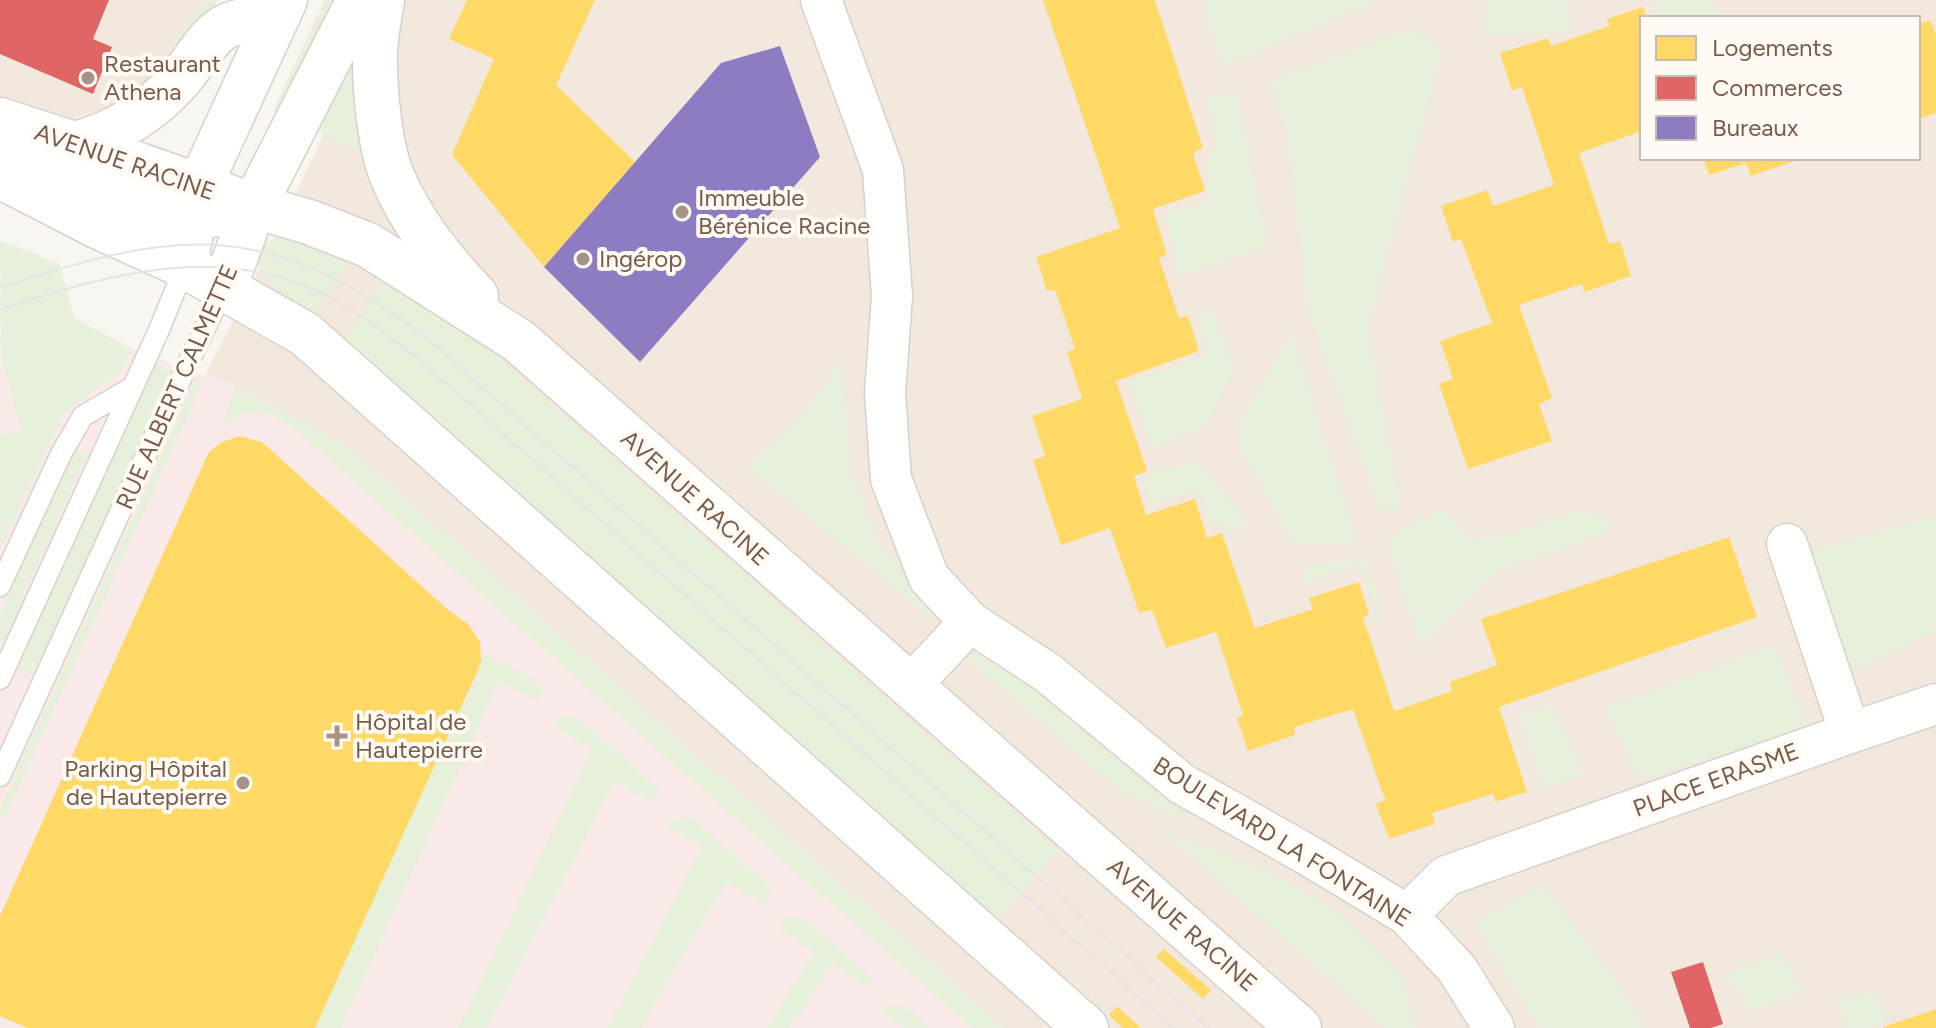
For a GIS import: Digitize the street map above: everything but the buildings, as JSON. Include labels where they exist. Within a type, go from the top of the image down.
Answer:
[{"type":"street","name":"RUE ALBERT CALMETTE","points":[[224,289],[254,206],[359,0]]},
{"type":"street","points":[[382,0],[374,58],[379,117],[391,174],[418,226],[453,272],[519,341]]},
{"type":"street","name":"BOULEVARD LA FONTAINE","points":[[821,0],[883,170],[892,296],[885,393],[891,479],[929,578],[970,622],[1048,673],[1182,784],[1407,915],[1457,969],[1494,1028]]},
{"type":"street","name":"RUE ALBERT CALMETTE","points":[[185,266],[196,202],[281,8]]},
{"type":"street","points":[[75,144],[128,124],[178,82],[210,41],[227,25],[281,8]]},
{"type":"street","name":"AVENUE RACINE","points":[[0,120],[75,144],[196,202],[254,206],[309,222],[368,245],[519,341],[1299,1028]]},
{"type":"street","points":[[0,148],[118,196],[196,202]]},
{"type":"street","points":[[0,176],[97,226],[185,266],[305,334],[1086,1028]]},
{"type":"street","points":[[1787,544],[1850,733]]},
{"type":"street","points":[[909,687],[970,622]]},
{"type":"street","name":"PLACE ERASME","points":[[1407,915],[1446,876],[1850,733],[1933,715]]},
{"type":"lane","name":"RUE ALBERT CALMETTE","points":[[0,679],[185,266]]},
{"type":"lane","name":"RUE ALBERT CALMETTE","points":[[0,776],[224,289]]},
{"type":"lane","points":[[0,586],[61,454],[83,416],[133,387]]},
{"type":"shaded area","points":[[0,0],[204,0],[163,94],[0,138]]},
{"type":"shaded area","points":[[388,0],[1936,0],[1936,1028],[1004,1028],[345,445],[204,377],[260,268]]},
{"type":"shaded area","name":"Hôpital de Hautepierre","points":[[74,318],[132,349],[236,385],[345,445],[1004,1028],[0,1028],[0,342]]},
{"type":"green space","points":[[203,0],[218,0],[176,66],[163,59]]},
{"type":"green space","points":[[325,0],[346,0],[286,117],[273,111]]},
{"type":"green space","points":[[1202,0],[1377,0],[1222,67]]},
{"type":"green space","points":[[1487,0],[1565,0],[1571,31],[1484,36]]},
{"type":"green space","points":[[1651,0],[1712,0],[1720,16],[1656,16]]},
{"type":"green space","points":[[1413,28],[1442,53],[1368,330],[1401,508],[1379,510],[1307,309],[1290,153],[1272,80]]},
{"type":"green space","points":[[350,56],[355,56],[365,155],[318,132]]},
{"type":"green space","points":[[1237,93],[1267,246],[1177,276],[1165,212],[1210,201],[1207,155],[1218,149],[1207,98]]},
{"type":"green space","points":[[284,236],[350,257],[313,314],[273,286],[257,261],[266,244]]},
{"type":"green space","points":[[0,240],[60,264],[74,318],[132,349],[121,372],[76,403],[63,416],[0,549],[0,435],[21,429],[1,357]]},
{"type":"green space","points":[[388,275],[444,310],[1058,851],[998,918],[345,339]]},
{"type":"green space","points":[[1211,307],[1234,370],[1206,427],[1150,448],[1129,382],[1205,355],[1198,314]]},
{"type":"green space","points":[[1291,331],[1356,541],[1294,545],[1238,446],[1242,419]]},
{"type":"green space","points":[[841,363],[851,473],[879,543],[943,628],[746,466],[795,423]]},
{"type":"green space","points":[[155,365],[173,373],[32,675],[15,666]]},
{"type":"green space","points":[[197,377],[204,380],[5,817],[0,815],[0,809]]},
{"type":"green space","points":[[236,385],[345,445],[1004,1028],[972,1028],[292,427],[257,412],[250,412],[222,425]]},
{"type":"green space","points":[[76,449],[87,454],[0,647],[0,614]]},
{"type":"green space","points":[[1197,460],[1249,525],[1228,534],[1224,523],[1211,527],[1200,490],[1151,503],[1142,479]]},
{"type":"green space","points":[[1444,509],[1469,539],[1503,537],[1576,511],[1616,521],[1601,535],[1494,573],[1421,647],[1395,573],[1389,536]]},
{"type":"green space","points":[[1936,515],[1936,631],[1848,673],[1809,552]]},
{"type":"green space","points":[[1364,555],[1385,618],[1381,622],[1359,562],[1306,584],[1302,566],[1350,560]]},
{"type":"green space","points":[[1775,645],[1808,728],[1651,776],[1634,770],[1604,709]]},
{"type":"green space","points":[[980,646],[1197,827],[1121,791],[968,660]]},
{"type":"green space","points":[[481,652],[545,686],[538,700],[499,682],[341,1028],[315,1028],[478,670]]},
{"type":"green space","points":[[1552,705],[1584,776],[1543,787],[1519,714]]},
{"type":"green space","points":[[569,716],[583,721],[659,790],[653,802],[614,781],[487,1028],[458,1028],[592,748],[553,727],[556,721]]},
{"type":"green space","points":[[686,816],[695,820],[772,889],[764,904],[726,883],[641,1028],[607,1028],[702,846],[666,827],[672,820]]},
{"type":"green space","points":[[1159,828],[1270,873],[1331,907],[1402,978],[1415,1028],[1385,1028]]},
{"type":"green space","points":[[1542,885],[1627,997],[1643,1028],[1539,1028],[1474,923]]},
{"type":"green space","points":[[786,917],[798,917],[812,924],[873,980],[869,988],[832,964],[790,1028],[767,1028],[814,951],[777,928]]},
{"type":"green space","points":[[1780,953],[1804,992],[1750,1012],[1726,975]]},
{"type":"green space","points":[[1873,991],[1886,1023],[1869,1028],[1846,1028],[1836,1003]]},
{"type":"green space","points":[[897,1004],[911,1011],[929,1028],[906,1028],[881,1013],[885,1007]]},
{"type":"tram line","points":[[0,288],[120,254],[172,246],[221,245],[269,253],[318,271],[369,298],[425,337],[1208,1028]]},
{"type":"tram line","points":[[0,310],[106,279],[142,272],[214,267],[286,279],[348,308],[439,377],[1174,1028]]},
{"type":"place","name":"Restaurant Athena","points":[[88,78]]},
{"type":"place","name":"Immeuble Bérénice Racine","points":[[682,212]]},
{"type":"place","name":"Ingérop","points":[[583,259]]},
{"type":"place","name":"Hôpital de Hautepierre","points":[[337,736]]},
{"type":"place","name":"Parking Hôpital de Hautepierre","points":[[243,783]]}]
